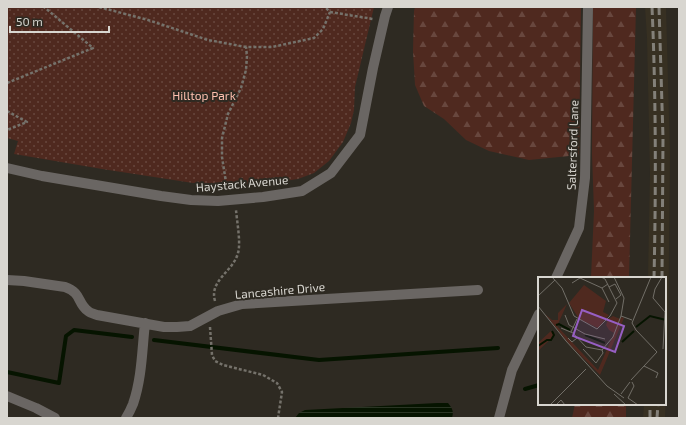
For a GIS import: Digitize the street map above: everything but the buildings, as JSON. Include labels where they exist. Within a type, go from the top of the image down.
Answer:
[{"type":"street","name":"Saltersford Lane","points":[[556,277],[579,228],[586,178],[588,7]]},
{"type":"street","name":"Haystack Avenue","points":[[7,168],[42,176],[191,200],[263,197],[302,191],[331,173],[360,135],[386,15]]},
{"type":"street","name":"Lancashire Drive","points":[[7,280],[65,287],[76,293],[88,311],[97,315],[164,327],[190,326],[218,311],[242,304],[478,290]]},
{"type":"street","points":[[499,418],[512,370],[538,316]]},
{"type":"street","points":[[126,418],[133,406],[137,390],[145,323]]},
{"type":"street","points":[[7,396],[55,418]]},
{"type":"path","points":[[7,83],[93,48],[44,7]]},
{"type":"path","points":[[99,7],[148,20],[208,40],[246,47],[272,47],[314,38],[323,29],[330,12]]},
{"type":"path","points":[[326,7],[330,12],[386,15]]},
{"type":"path","points":[[218,311],[214,297],[215,287],[218,281],[232,265],[238,253],[238,240],[232,199],[222,157],[222,138],[228,114],[241,88],[246,70],[246,47]]},
{"type":"path","points":[[7,111],[27,122],[7,130]]},
{"type":"path","points":[[211,338],[212,355],[215,361],[223,365],[263,374],[278,383],[282,392],[278,418]]},
{"type":"shaded area","points":[[645,7],[666,7],[670,153],[668,351],[666,396],[666,277],[648,277],[650,173]]},
{"type":"shaded area","points":[[448,403],[451,406],[453,413],[452,418],[295,418],[299,413],[305,410]]},
{"type":"shaded area","points":[[644,405],[666,405],[665,418],[643,418]]},
{"type":"green space","name":"Hilltop Park","points":[[7,7],[374,7],[355,87],[354,110],[351,123],[343,142],[329,161],[314,173],[298,179],[278,182],[240,184],[193,183],[14,154],[18,141],[7,138]]},
{"type":"green space","points":[[415,7],[581,7],[579,155],[529,160],[489,151],[466,140],[444,119],[424,106],[415,85],[413,51]]},
{"type":"green space","points":[[593,7],[636,7],[629,277],[591,277],[594,211],[592,154]]},
{"type":"green space","points":[[575,405],[626,405],[626,418],[572,418]]},
{"type":"waterway","points":[[7,372],[59,383],[66,336],[74,330],[132,337]]},
{"type":"waterway","points":[[154,340],[319,360],[498,348]]},
{"type":"waterway","points":[[525,389],[538,385]]},
{"type":"railway","points":[[652,7],[655,142],[654,277]]},
{"type":"railway","points":[[659,7],[663,138],[662,277]]},
{"type":"railway","points":[[650,405],[650,418]]},
{"type":"railway","points":[[657,418],[658,405]]}]
